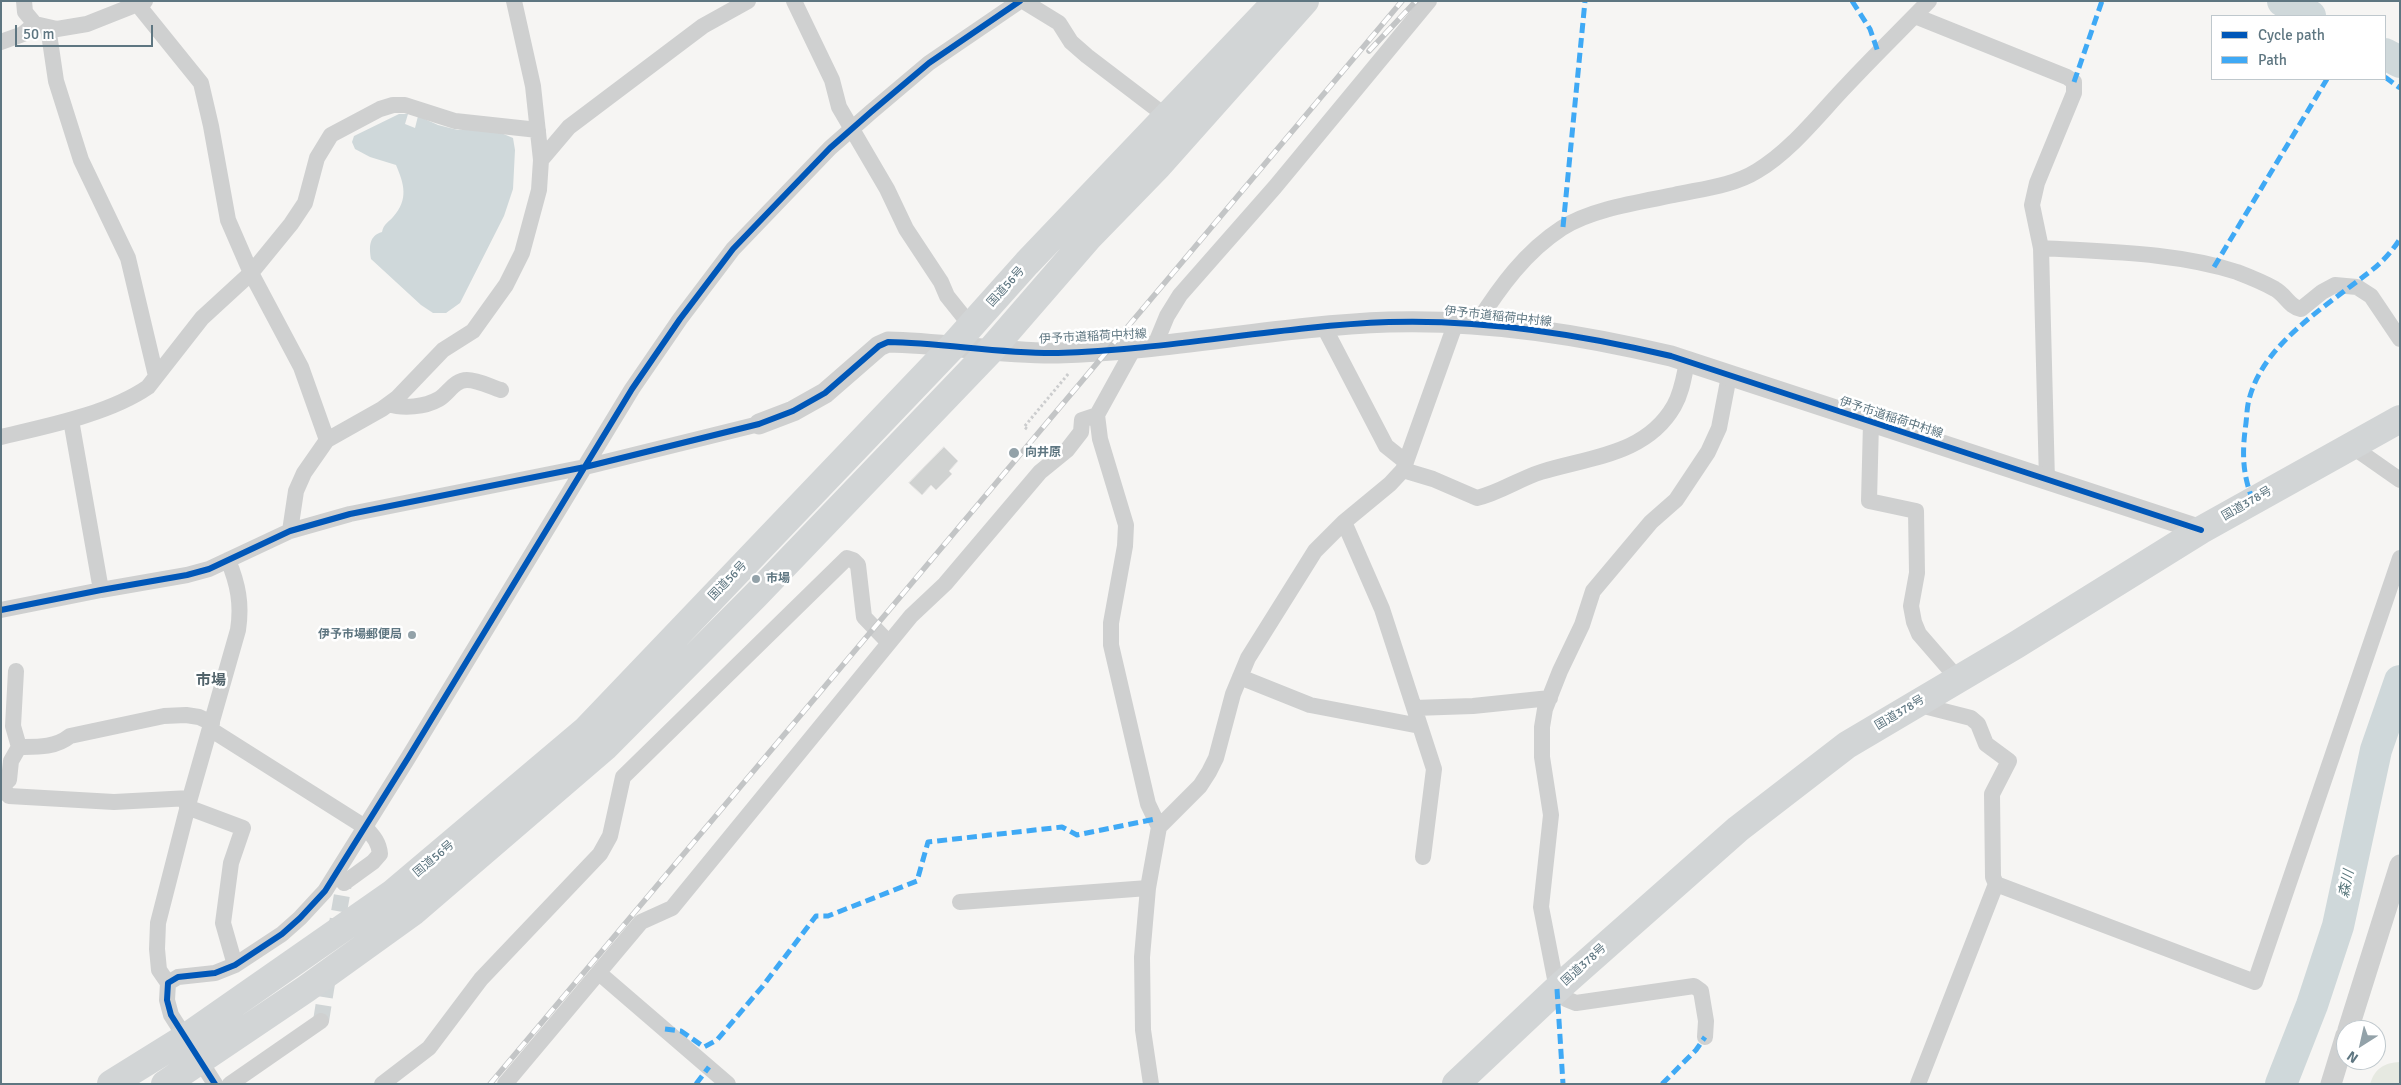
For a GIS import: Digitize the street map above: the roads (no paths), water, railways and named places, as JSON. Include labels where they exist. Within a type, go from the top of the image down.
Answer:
[{"type":"highway","name":"国道56号","points":[[111,1084],[186,1038],[393,893],[586,730],[951,348],[1277,1]]},
{"type":"highway","points":[[166,1084],[208,1073],[413,912],[605,747],[755,596],[990,351],[1088,238],[1158,166],[1305,1]]},
{"type":"highway","name":"国道378号","points":[[1456,1084],[1557,989],[1738,829],[1847,745],[2202,530],[2350,445],[2400,419]]},
{"type":"street","points":[[24,1],[25,12],[41,26],[57,29],[87,24],[142,3],[201,83],[228,220],[251,273],[301,367],[328,440]]},
{"type":"street","points":[[541,160],[569,127],[703,26],[748,1]]},
{"type":"street","points":[[794,1],[832,80],[839,107],[887,189],[906,229],[941,282],[947,296],[971,326]]},
{"type":"street","points":[[168,983],[178,977],[215,972],[235,965],[282,934],[325,891],[632,389],[680,319],[733,250],[776,203],[852,129],[930,63],[1022,1],[1060,23],[1071,42],[1086,56],[1167,117]]},
{"type":"street","points":[[1155,345],[1167,316],[1180,295],[1275,187],[1430,1]]},
{"type":"street","points":[[1151,1084],[1143,1030],[1142,957],[1148,888],[1159,827],[1200,786],[1209,772],[1216,758],[1233,694],[1248,658],[1306,565],[1316,551],[1344,522],[1390,484],[1405,466],[1466,323],[1524,259],[1563,227],[1610,210],[1736,181],[1757,171],[1776,157],[1803,132],[1929,1]]},
{"type":"street","points":[[290,530],[296,491],[304,473],[328,440],[389,404],[443,350],[473,331],[506,285],[522,253],[539,190],[541,160],[533,86],[513,3]]},
{"type":"street","points":[[1915,16],[2067,77],[2074,82],[2074,92],[2032,196],[2032,206],[2041,248],[2047,480]]},
{"type":"street","points":[[1,42],[41,26]]},
{"type":"street","points":[[41,26],[82,160],[128,258],[156,376]]},
{"type":"street","points":[[1,437],[71,420],[137,394],[148,387],[202,318],[251,273],[291,224],[305,203],[317,158],[331,135],[380,109],[393,105],[405,105],[455,121],[538,130]]},
{"type":"street","points":[[2041,248],[2133,254],[2191,261],[2258,280],[2277,289],[2295,308],[2302,309],[2322,292],[2336,285],[2357,287],[2371,296],[2400,339]]},
{"type":"street","name":"伊予市道稲荷中村線","points":[[759,424],[793,411],[818,397],[879,346],[888,342],[990,351],[1057,353],[1134,348],[1324,327],[1389,322],[1466,323],[1626,345],[1687,362],[2202,530]]},
{"type":"street","points":[[1324,327],[1386,446],[1405,466],[1477,498],[1540,472],[1633,446],[1649,435],[1674,406],[1681,390],[1687,362]]},
{"type":"street","points":[[1134,348],[1097,415],[1100,439],[1126,525],[1125,546],[1111,623],[1111,645],[1148,804],[1159,827]]},
{"type":"street","points":[[1705,1037],[1706,1021],[1701,991],[1694,986],[1576,1003],[1566,999],[1557,989],[1547,928],[1541,907],[1551,815],[1542,758],[1542,727],[1550,698],[1582,625],[1593,591],[1651,522],[1676,500],[1708,452],[1719,428],[1729,376]]},
{"type":"street","points":[[389,404],[400,408],[428,403],[439,399],[456,383],[468,380],[501,390]]},
{"type":"street","points":[[505,1084],[641,922],[672,908],[911,616],[944,584],[1040,472],[1067,450],[1081,432],[1082,420],[1097,415]]},
{"type":"street","points":[[71,420],[101,590]]},
{"type":"street","points":[[1871,423],[1869,500],[1916,511],[1917,573],[1911,606],[1914,622],[1919,634],[1958,679]]},
{"type":"street","points":[[1,610],[101,590],[165,581],[209,569],[290,530],[350,514],[585,467],[759,424]]},
{"type":"street","points":[[2350,445],[2400,480]]},
{"type":"street","points":[[1344,522],[1382,609],[1434,769],[1423,857]]},
{"type":"street","points":[[382,1084],[429,1048],[481,979],[600,854],[610,836],[623,777],[847,558],[853,560],[858,565],[864,617],[889,643]]},
{"type":"street","points":[[1916,704],[1971,718],[1978,724],[1986,744],[2009,761],[1992,794],[1992,877],[1996,884],[2255,982],[2400,558]]},
{"type":"street","points":[[208,1073],[171,1015],[167,1000],[168,983],[159,970],[158,922],[189,802],[232,657],[241,608],[235,575],[228,560]]},
{"type":"street","points":[[16,670],[13,726],[19,747],[11,761],[9,780],[2,785],[9,796],[114,802],[189,802],[243,828],[231,863],[223,923],[235,965]]},
{"type":"street","points":[[1240,677],[1310,706],[1420,726]]},
{"type":"street","points":[[1414,708],[1473,706],[1550,698]]},
{"type":"street","points":[[19,747],[42,747],[62,742],[70,736],[164,716],[186,715],[199,717],[365,827],[379,845],[380,854],[344,883]]},
{"type":"street","points":[[2351,1020],[2400,866]]},
{"type":"street","points":[[1918,1084],[1996,884]]},
{"type":"street","points":[[960,902],[1148,888]]},
{"type":"street","points":[[599,973],[728,1084]]},
{"type":"street","points":[[230,1084],[321,1021]]},
{"type":"street","points":[[2330,1084],[2336,1066]]},
{"type":"waterway","name":"森川","points":[[2283,1],[2308,15]]},
{"type":"waterway","name":"森川","points":[[2386,55],[2400,62]]},
{"type":"waterway","name":"森川","points":[[2281,1084],[2312,1005],[2338,926],[2376,750],[2400,681]]},
{"type":"tunnel","points":[[335,935],[344,883]]},
{"type":"tunnel","points":[[321,1021],[329,971]]},
{"type":"railway","points":[[490,1084],[1402,1]]},
{"type":"railway","points":[[1369,51],[1416,1]]},
{"type":"place","name":"向井原","points":[[1014,453]]},
{"type":"place","name":"市場","points":[[756,579]]},
{"type":"place","name":"伊予市場郵便局","points":[[412,635]]},
{"type":"district","name":"市場","points":[[211,681]]}]
